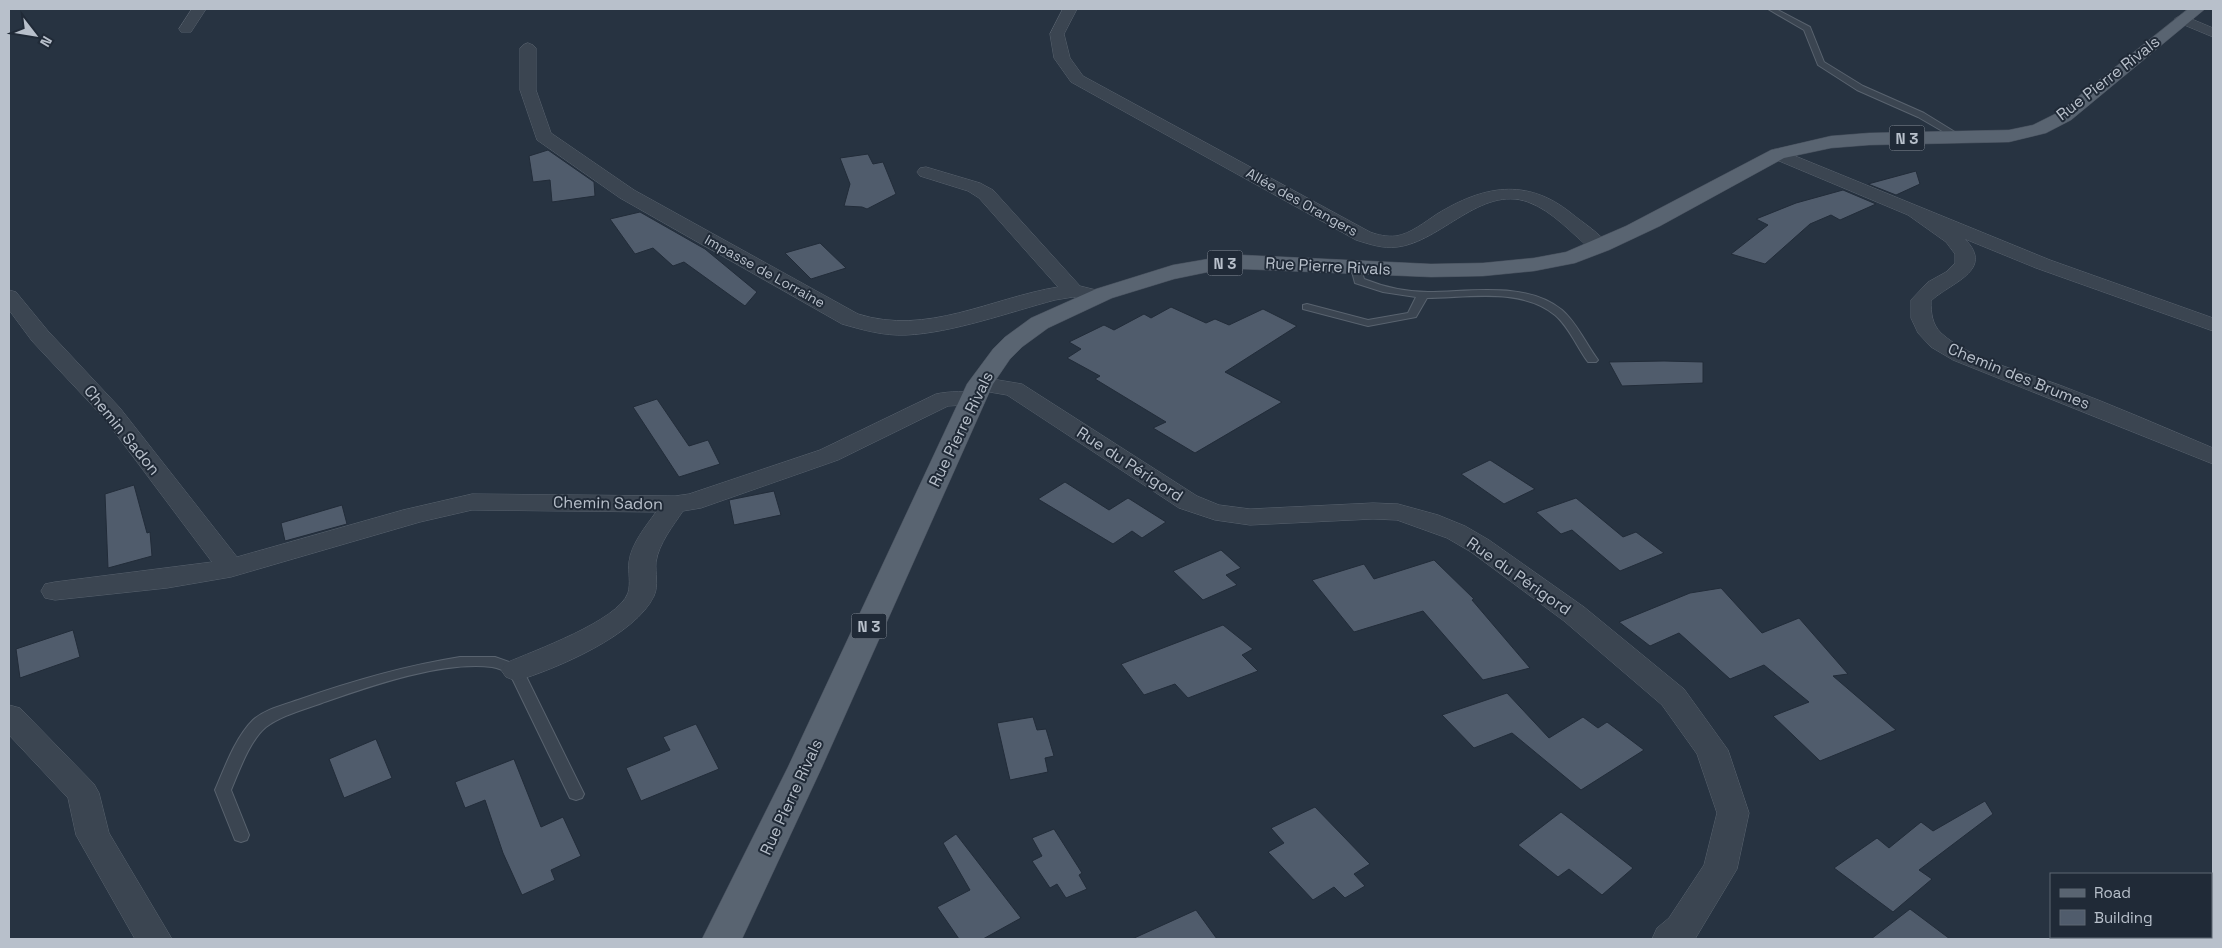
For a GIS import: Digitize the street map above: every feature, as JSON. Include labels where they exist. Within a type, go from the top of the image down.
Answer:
[{"type":"main road","name":"Rue Pierre Rivals","points":[[722,939],[797,784],[976,392],[998,356],[1035,324],[1060,311],[1097,296],[1166,274],[1227,263],[1261,262],[1356,268],[1475,271],[1561,260],[1638,229],[1778,154],[1831,142],[1869,139],[2009,136],[2039,129],[2064,116],[2190,14]]},
{"type":"street","points":[[186,29],[199,9]]},
{"type":"street","name":"Allée des Orangers","points":[[1070,9],[1057,34],[1062,58],[1077,79],[1363,236],[1382,242],[1401,241],[1414,237],[1470,204],[1495,195],[1515,194],[1538,199],[1599,246]]},
{"type":"street","points":[[2190,14],[2213,33]]},
{"type":"street","name":"Impasse de Lorraine","points":[[528,48],[528,90],[543,136],[627,194],[850,319],[888,329],[913,328],[937,325],[1012,304],[1073,291],[1097,296]]},
{"type":"street","name":"Chemin des Brumes","points":[[1778,154],[1916,213],[2043,264],[2213,324]]},
{"type":"street","points":[[926,172],[974,187],[986,194],[1073,291]]},
{"type":"street","name":"Chemin des Brumes","points":[[1916,213],[1954,238],[1962,246],[1966,256],[1965,264],[1959,273],[1936,286],[1921,300],[1920,319],[1927,331],[1939,342],[1980,363],[2116,415],[2213,457]]},
{"type":"street","name":"Chemin Sadon","points":[[9,296],[40,336],[112,413],[231,568]]},
{"type":"street","name":"Rue du Périgord","points":[[976,392],[1014,389],[1188,502],[1215,512],[1250,517],[1310,513],[1398,512],[1429,521],[1456,532],[1480,546],[1574,614],[1673,697],[1712,750],[1733,813],[1720,869],[1682,929],[1670,939]]},
{"type":"street","name":"Chemin Sadon","points":[[55,591],[179,577],[231,568],[337,540],[441,508],[472,502],[675,504],[692,502],[829,455],[944,399],[976,392]]},
{"type":"street","points":[[516,670],[608,628],[630,613],[641,596],[644,581],[643,559],[653,537],[675,504]]},
{"type":"street","points":[[9,716],[83,793],[93,835],[154,939]]},
{"type":"lane","points":[[1771,9],[1807,29],[1821,63],[1860,88],[1921,115],[1958,137]]},
{"type":"lane","points":[[1356,268],[1359,281],[1373,287],[1423,295],[1517,295],[1533,298],[1545,303],[1559,313],[1592,360]]},
{"type":"lane","points":[[1307,306],[1368,323],[1412,314],[1423,295]]},
{"type":"lane","points":[[241,835],[223,790],[240,751],[259,724],[276,714],[352,687],[413,670],[460,662],[495,662],[516,670],[576,794]]},
{"type":"building","points":[[548,150],[594,182],[595,196],[552,202],[550,180],[533,182],[529,156]]},
{"type":"building","points":[[868,154],[873,164],[883,162],[896,194],[867,209],[844,206],[850,184],[840,158]]},
{"type":"building","points":[[1916,171],[1920,184],[1896,195],[1868,184]]},
{"type":"building","points":[[1843,190],[1876,204],[1840,220],[1831,215],[1810,224],[1765,264],[1731,254],[1768,225],[1756,219],[1796,203]]},
{"type":"building","points":[[640,212],[705,249],[757,292],[745,306],[684,262],[673,266],[653,248],[635,254],[610,219]]},
{"type":"building","points":[[820,243],[846,268],[811,279],[785,253]]},
{"type":"building","points":[[1171,307],[1206,323],[1215,319],[1229,325],[1263,309],[1297,326],[1225,372],[1282,402],[1195,453],[1153,428],[1166,422],[1095,379],[1100,376],[1067,358],[1081,349],[1069,342],[1104,325],[1114,330],[1144,314],[1151,318]]},
{"type":"building","points":[[1609,362],[1703,362],[1703,383],[1622,386]]},
{"type":"building","points":[[657,399],[689,446],[708,440],[720,464],[679,477],[633,407]]},
{"type":"building","points":[[1490,460],[1535,489],[1504,504],[1461,474]]},
{"type":"building","points":[[1065,482],[1109,510],[1128,498],[1166,522],[1142,538],[1132,531],[1113,544],[1038,499]]},
{"type":"building","points":[[134,485],[147,533],[150,532],[152,556],[108,568],[105,494]]},
{"type":"building","points":[[774,491],[781,515],[734,525],[729,500]]},
{"type":"building","points":[[1576,498],[1623,537],[1636,532],[1664,553],[1620,571],[1572,530],[1561,534],[1536,512]]},
{"type":"building","points":[[342,505],[347,524],[285,541],[281,523]]},
{"type":"building","points":[[1221,550],[1241,568],[1226,575],[1237,585],[1203,600],[1173,571]]},
{"type":"building","points":[[1434,560],[1474,599],[1472,600],[1530,668],[1483,680],[1423,611],[1354,632],[1312,580],[1364,564],[1374,579]]},
{"type":"building","points":[[1721,588],[1762,633],[1799,618],[1848,674],[1833,676],[1896,730],[1820,761],[1773,716],[1809,702],[1764,665],[1730,679],[1679,633],[1650,646],[1619,622],[1690,593]]},
{"type":"building","points":[[1223,625],[1253,649],[1242,655],[1258,671],[1188,698],[1175,684],[1144,695],[1121,664]]},
{"type":"building","points":[[73,630],[80,657],[20,678],[16,649]]},
{"type":"building","points":[[1507,693],[1549,738],[1583,717],[1598,728],[1607,722],[1644,750],[1581,790],[1512,733],[1474,748],[1442,715]]},
{"type":"building","points":[[1033,717],[1037,730],[1046,729],[1054,756],[1045,758],[1048,772],[1010,780],[997,723]]},
{"type":"building","points":[[696,724],[719,769],[641,801],[626,768],[670,750],[663,737]]},
{"type":"building","points":[[376,739],[392,778],[344,798],[329,759]]},
{"type":"building","points":[[514,759],[541,827],[563,817],[581,856],[551,870],[555,880],[522,895],[503,853],[485,800],[465,808],[455,782]]},
{"type":"building","points":[[1985,801],[1993,814],[1919,870],[1932,879],[1893,912],[1834,868],[1877,838],[1889,848],[1921,822],[1933,831]]},
{"type":"building","points":[[1315,807],[1370,864],[1354,874],[1365,886],[1345,898],[1334,887],[1313,900],[1268,852],[1284,843],[1271,828]]},
{"type":"building","points":[[1561,812],[1633,868],[1602,895],[1569,869],[1558,877],[1518,845]]},
{"type":"building","points":[[1054,829],[1082,873],[1079,875],[1087,889],[1066,898],[1057,884],[1050,888],[1032,861],[1042,856],[1032,838]]},
{"type":"building","points":[[956,834],[1021,918],[983,939],[959,939],[937,907],[970,890],[943,843]]},
{"type":"building","points":[[1910,909],[1950,939],[1871,939]]},
{"type":"building","points":[[1196,910],[1217,939],[1132,939]]}]
